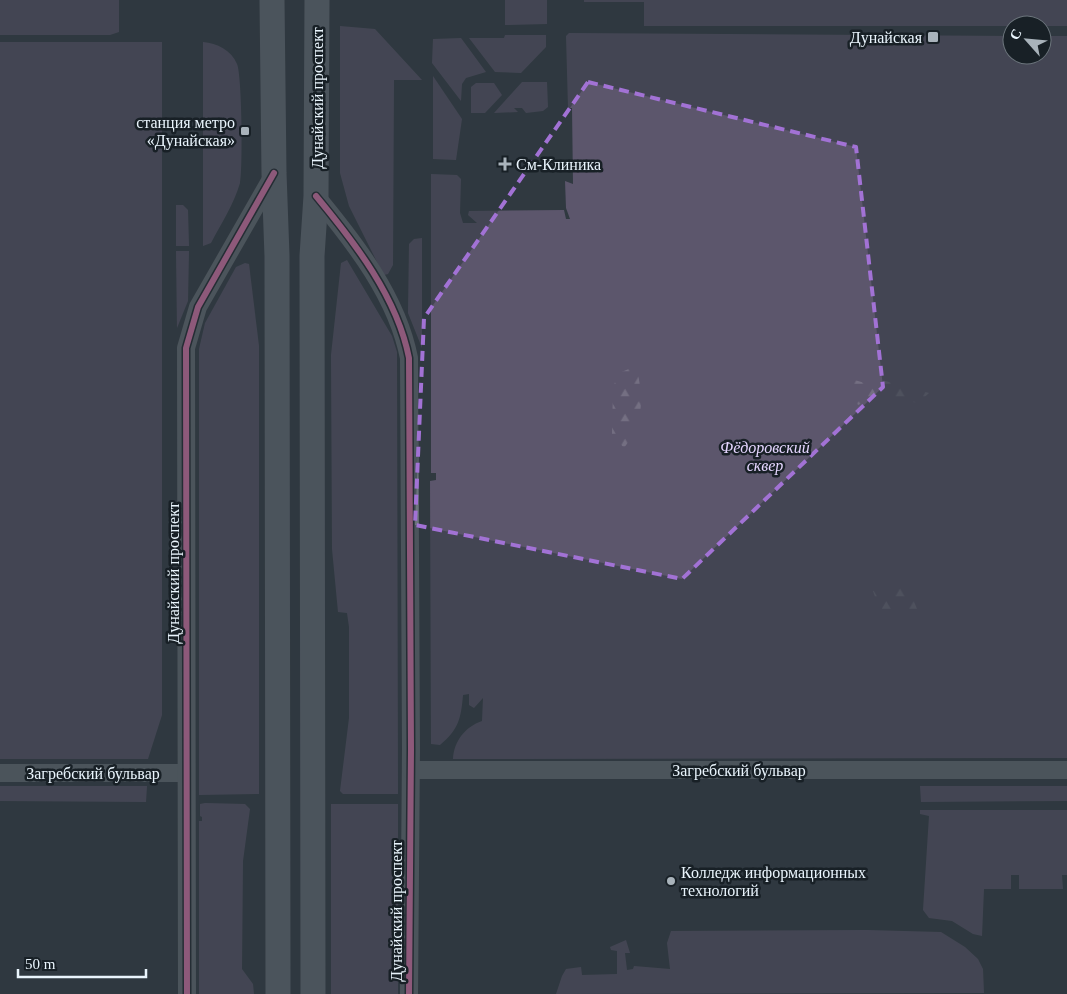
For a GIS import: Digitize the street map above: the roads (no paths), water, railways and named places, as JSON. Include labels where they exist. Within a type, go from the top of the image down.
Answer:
[{"type":"main road","points":[[272,0],[274,173],[278,256],[278,994]]},
{"type":"main road","name":"Дунайский проспект","points":[[313,994],[312,256],[316,196],[317,0]]},
{"type":"street","name":"Дунайский проспект","points":[[187,994],[186,348],[198,307],[274,173]]},
{"type":"street","name":"Дунайский проспект","points":[[316,196],[348,234],[396,313],[404,334],[409,358],[411,770],[409,994]]},
{"type":"street","name":"Загребский бульвар","points":[[411,770],[1067,770]]},
{"type":"street","name":"Загребский бульвар","points":[[0,773],[186,773]]},
{"type":"place","name":"Дунайская","points":[[933,37]]},
{"type":"place","name":"станция метро «Дунайская»","points":[[245,131]]},
{"type":"place","name":"См-Клиника","points":[[505,164]]},
{"type":"place","name":"Колледж информационных технологий","points":[[671,881]]},
{"type":"park label","name":"Фёдоровский сквер","points":[[765,456]]}]
